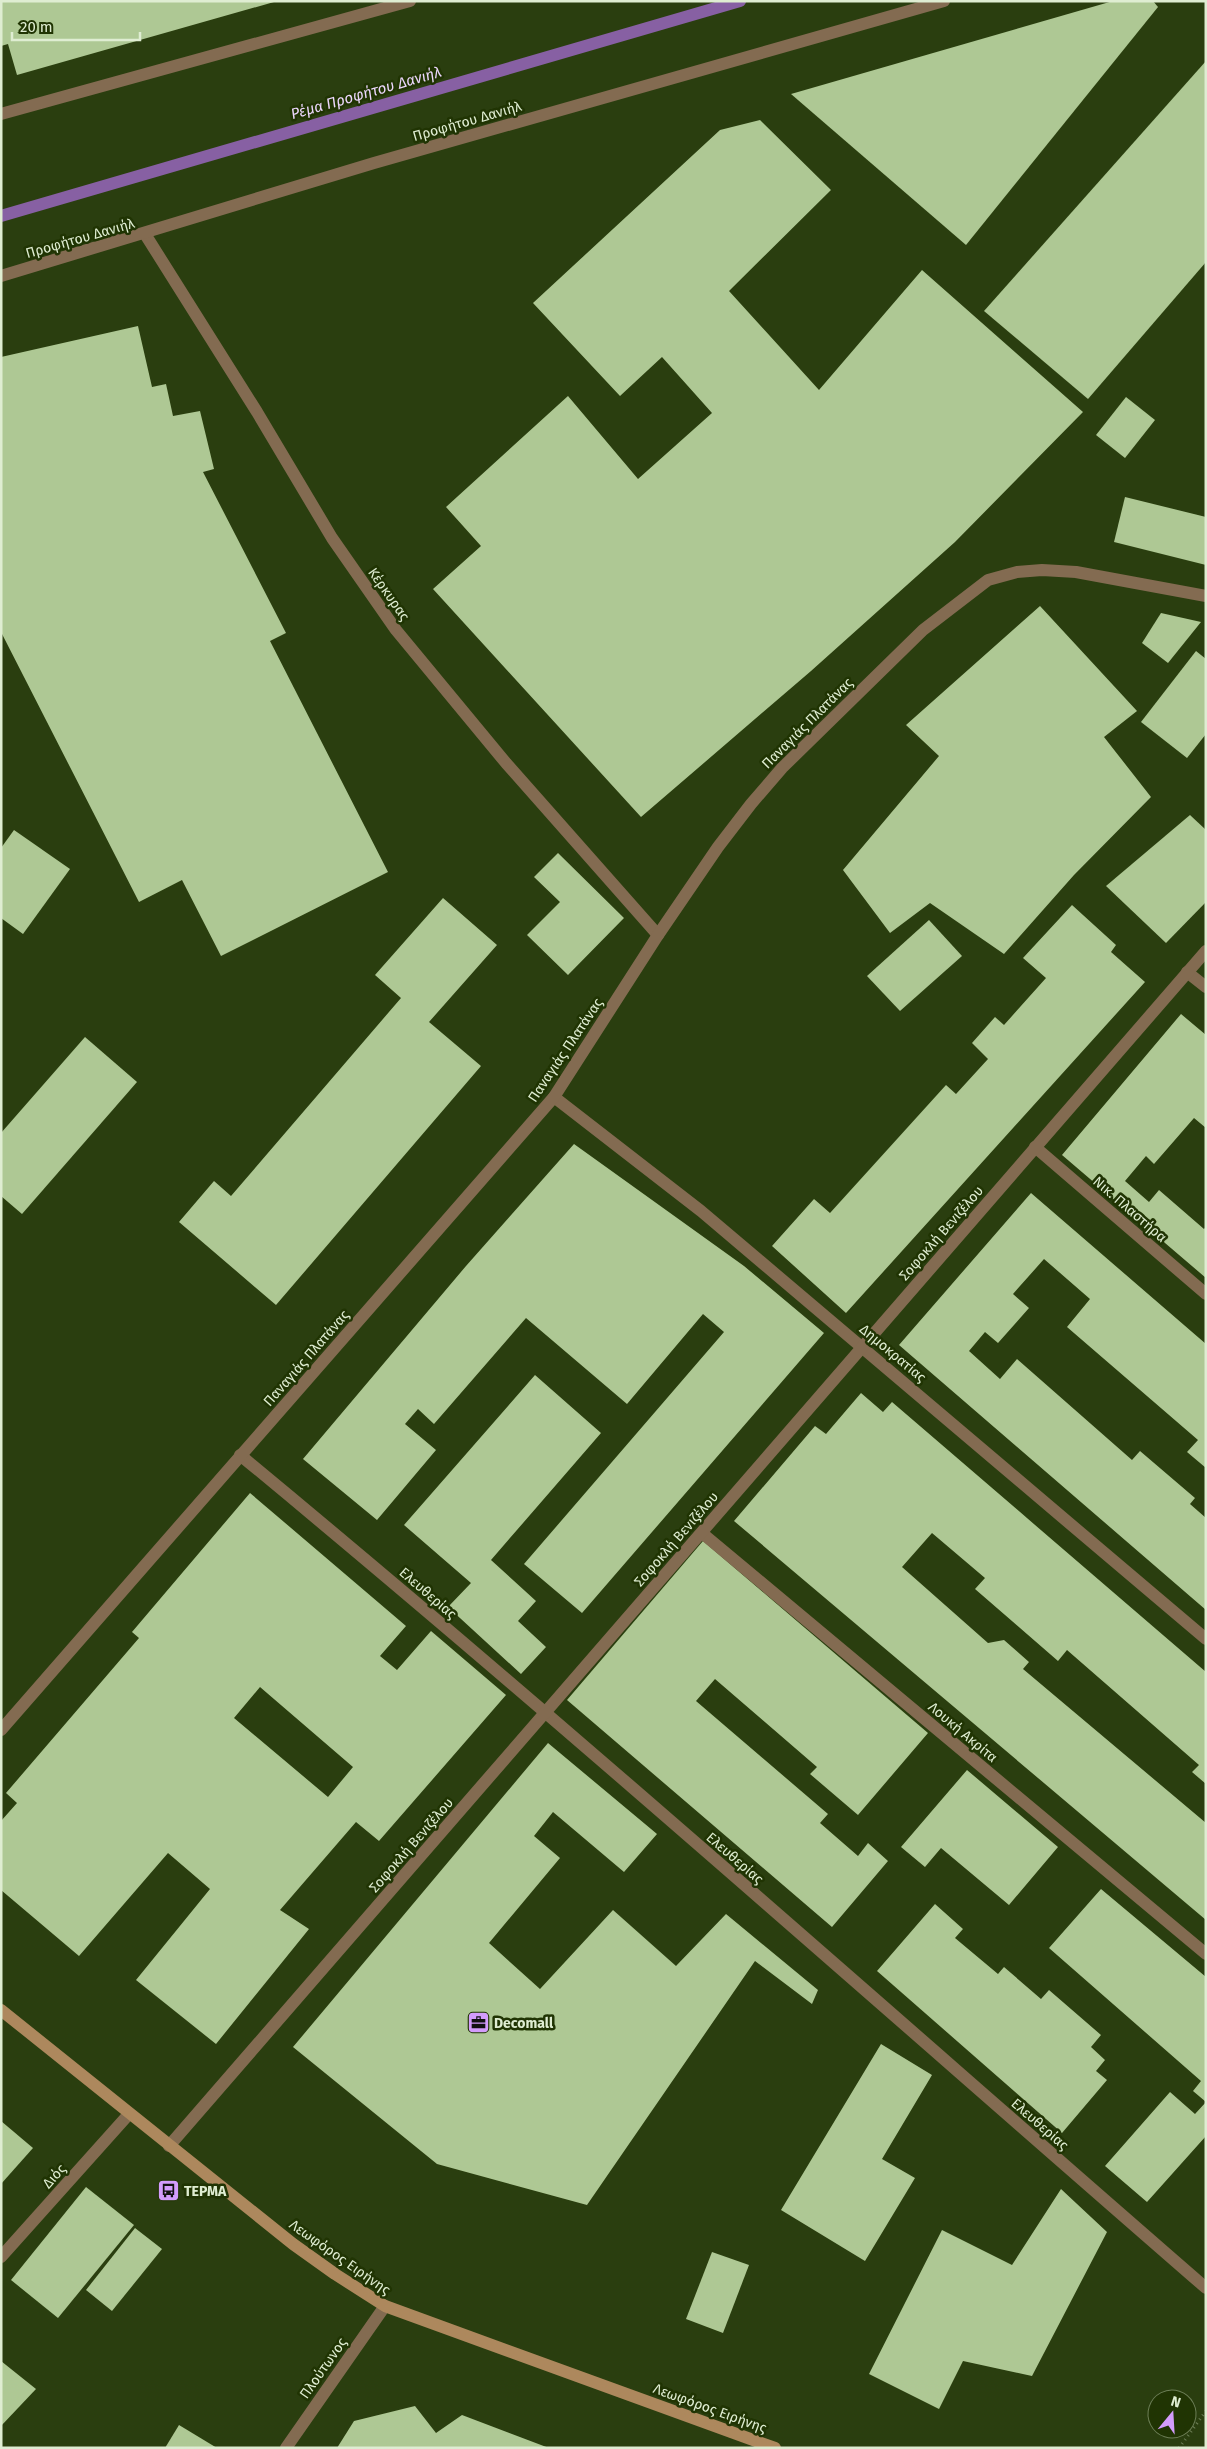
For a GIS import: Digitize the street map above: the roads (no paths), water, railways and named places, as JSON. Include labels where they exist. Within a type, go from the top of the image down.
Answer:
[{"type":"street","points":[[1,114],[410,1]]},
{"type":"street","name":"Προφήτου Δανιήλ","points":[[1,276],[421,150],[944,1]]},
{"type":"street","name":"Κέρκυρας","points":[[144,234],[257,412],[332,538],[396,630],[506,763],[658,935]]},
{"type":"street","name":"Παναγιάς Πλατάνας","points":[[1,1730],[554,1097],[658,935],[718,847],[782,768],[924,630],[988,580],[1017,572],[1042,570],[1076,572],[1206,596]]},
{"type":"street","name":"Σοφοκλή Βενιζέλου","points":[[169,2146],[1206,951]]},
{"type":"street","points":[[1187,972],[1206,987]]},
{"type":"street","name":"Δημοκρατίας","points":[[554,1097],[701,1211],[1206,1639]]},
{"type":"street","name":"Νικ. Πλαστήρα","points":[[1035,1147],[1206,1294]]},
{"type":"street","name":"Ελευθερίας","points":[[240,1455],[374,1566],[545,1713],[1206,2288]]},
{"type":"street","name":"Λουκή Ακρίτα","points":[[702,1533],[1206,1954]]},
{"type":"street","name":"Λεωφόρος Ειρήνης","points":[[1,2010],[293,2244],[385,2306],[776,2448]]},
{"type":"street","name":"Διός","points":[[1,2257],[129,2114]]},
{"type":"street","name":"Πλούτωνος","points":[[286,2448],[385,2306]]},
{"type":"waterway","name":"Ρέμα Προφήτου Δανιήλ","points":[[1,216],[740,1]]},
{"type":"place","name":"Decomall","points":[[478,2023]]},
{"type":"place","name":"ΤΕΡΜΑ","points":[[168,2191]]}]
